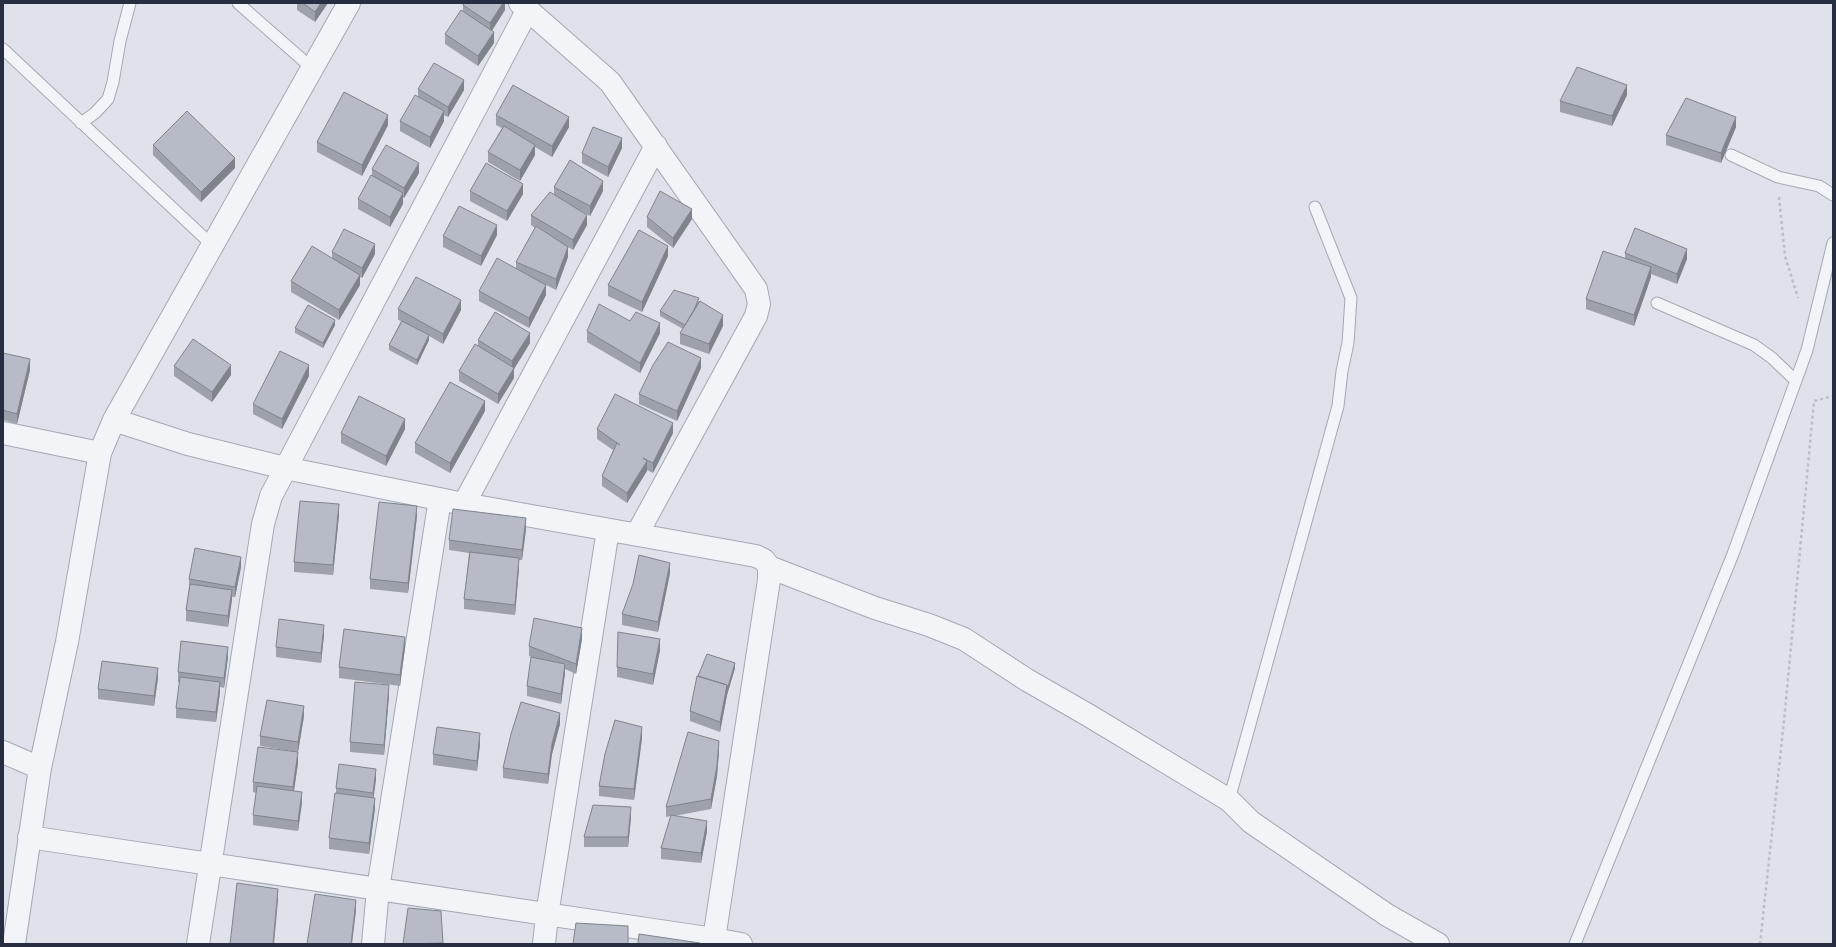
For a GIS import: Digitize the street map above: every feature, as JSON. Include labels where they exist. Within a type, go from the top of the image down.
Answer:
[{"type":"street","points":[[12,929],[40,768],[67,642],[100,453],[114,420],[349,3]]},
{"type":"street","points":[[198,944],[209,864],[263,524],[271,496],[284,468],[524,6],[610,82],[756,289],[759,304],[756,316],[637,534]]},
{"type":"street","points":[[464,504],[656,146]]},
{"type":"street","points":[[114,420],[188,444],[284,468],[464,504],[756,556],[764,560],[769,567],[875,608],[929,625],[964,639],[1027,680],[1229,800],[1258,827],[1387,916],[1438,944]]},
{"type":"street","points":[[4,439],[100,453]]},
{"type":"street","points":[[373,944],[378,889],[440,499]]},
{"type":"street","points":[[544,944],[547,915],[608,530]]},
{"type":"street","points":[[714,942],[769,580],[769,567]]},
{"type":"street","points":[[3,752],[40,768]]},
{"type":"street","points":[[29,837],[378,889],[714,942],[741,944]]},
{"type":"lane","points":[[81,123],[95,113],[108,99],[113,82],[120,41],[130,3]]},
{"type":"lane","points":[[238,3],[313,69]]},
{"type":"lane","points":[[3,49],[212,245]]},
{"type":"lane","points":[[1731,155],[1778,177],[1819,186],[1833,195]]},
{"type":"lane","points":[[1229,800],[1338,406],[1342,371],[1348,343],[1351,298],[1315,207]]},
{"type":"lane","points":[[1575,944],[1733,554],[1807,350],[1833,243]]},
{"type":"lane","points":[[1657,304],[1754,345],[1772,358],[1796,381]]},
{"type":"path","points":[[1778,177],[1785,256],[1798,299]]},
{"type":"path","points":[[1760,944],[1784,721],[1814,401],[1813,394]]},
{"type":"path","points":[[1814,401],[1833,396]]},
{"type":"building","points":[[303,3],[321,3],[315,12]]},
{"type":"building","points":[[464,3],[503,3],[490,23],[463,5]]},
{"type":"building","points":[[461,10],[494,32],[478,56],[445,34]]},
{"type":"building","points":[[434,63],[464,80],[448,107],[418,89]]},
{"type":"building","points":[[1577,67],[1627,85],[1612,116],[1560,101]]},
{"type":"building","points":[[513,85],[569,117],[552,146],[496,115]]},
{"type":"building","points":[[344,92],[388,115],[362,165],[317,142]]},
{"type":"building","points":[[415,95],[444,111],[430,137],[400,121]]},
{"type":"building","points":[[1686,98],[1736,117],[1721,153],[1666,135]]},
{"type":"building","points":[[187,111],[235,158],[201,192],[153,145]]},
{"type":"building","points":[[504,126],[535,145],[520,170],[488,152]]},
{"type":"building","points":[[593,127],[622,138],[608,167],[582,153]]},
{"type":"building","points":[[386,145],[419,163],[404,188],[372,169]]},
{"type":"building","points":[[570,160],[603,181],[590,206],[554,187]]},
{"type":"building","points":[[486,163],[523,184],[507,211],[470,191]]},
{"type":"building","points":[[371,175],[403,193],[390,217],[358,199]]},
{"type":"building","points":[[660,191],[692,209],[673,238],[647,217]]},
{"type":"building","points":[[550,192],[587,215],[573,240],[531,215]]},
{"type":"building","points":[[459,206],[497,225],[481,256],[443,236]]},
{"type":"building","points":[[536,226],[568,247],[556,279],[516,262]]},
{"type":"building","points":[[1635,228],[1687,249],[1677,274],[1625,253]]},
{"type":"building","points":[[344,229],[375,244],[362,268],[332,252]]},
{"type":"building","points":[[639,230],[668,246],[642,302],[608,285]]},
{"type":"building","points":[[312,246],[360,275],[339,310],[291,281]]},
{"type":"building","points":[[1603,251],[1651,267],[1634,315],[1586,299]]},
{"type":"building","points":[[497,258],[546,285],[529,318],[479,291]]},
{"type":"building","points":[[416,277],[461,300],[443,334],[398,309]]},
{"type":"building","points":[[674,290],[699,298],[685,325],[660,311]]},
{"type":"building","points":[[700,301],[723,315],[709,344],[680,333]]},
{"type":"building","points":[[599,304],[630,321],[636,312],[660,323],[640,363],[587,331]]},
{"type":"building","points":[[308,305],[335,320],[323,343],[295,328]]},
{"type":"building","points":[[495,312],[530,333],[512,361],[478,340]]},
{"type":"building","points":[[402,321],[429,335],[417,360],[389,345]]},
{"type":"building","points":[[193,339],[231,365],[212,392],[174,366]]},
{"type":"building","points":[[668,342],[701,358],[677,411],[639,394],[653,365]]},
{"type":"building","points":[[475,344],[514,368],[498,394],[459,371]]},
{"type":"building","points":[[280,351],[309,365],[282,419],[253,404]]},
{"type":"building","points":[[3,353],[30,359],[17,414],[3,410]]},
{"type":"building","points":[[450,382],[485,401],[450,463],[415,443]]},
{"type":"building","points":[[615,394],[673,423],[653,463],[643,458],[647,461],[627,493],[602,476],[617,443],[620,445],[597,429]]},
{"type":"building","points":[[359,396],[405,419],[386,456],[341,433]]},
{"type":"building","points":[[300,501],[339,504],[333,565],[294,562]]},
{"type":"building","points":[[379,502],[417,506],[408,583],[370,579]]},
{"type":"building","points":[[453,509],[526,518],[522,550],[449,540]]},
{"type":"building","points":[[195,548],[241,557],[235,587],[189,579]]},
{"type":"building","points":[[470,552],[519,558],[515,605],[464,599]]},
{"type":"building","points":[[639,555],[670,563],[658,622],[622,614],[633,584]]},
{"type":"building","points":[[190,584],[232,590],[228,616],[186,610]]},
{"type":"building","points":[[534,618],[582,628],[576,664],[529,646]]},
{"type":"building","points":[[279,619],[324,625],[321,653],[276,647]]},
{"type":"building","points":[[344,629],[405,637],[400,675],[339,667]]},
{"type":"building","points":[[618,632],[660,639],[653,674],[617,667]]},
{"type":"building","points":[[181,641],[228,647],[224,678],[178,672]]},
{"type":"building","points":[[707,654],[735,663],[727,690],[727,685],[698,676]]},
{"type":"building","points":[[531,657],[565,664],[561,694],[527,686]]},
{"type":"building","points":[[102,661],[158,668],[154,696],[98,689]]},
{"type":"building","points":[[697,676],[727,685],[720,722],[690,711]]},
{"type":"building","points":[[180,677],[220,682],[216,712],[176,708]]},
{"type":"building","points":[[355,682],[389,685],[384,745],[350,742]]},
{"type":"building","points":[[267,700],[304,706],[298,742],[260,736]]},
{"type":"building","points":[[521,702],[560,713],[552,744],[548,774],[503,768],[511,734]]},
{"type":"building","points":[[615,720],[642,727],[634,789],[599,786],[605,754]]},
{"type":"building","points":[[437,727],[480,733],[477,761],[433,754]]},
{"type":"building","points":[[688,732],[719,741],[717,766],[711,799],[666,807]]},
{"type":"building","points":[[258,747],[298,752],[293,787],[253,782]]},
{"type":"building","points":[[339,764],[376,769],[373,793],[336,788]]},
{"type":"building","points":[[257,786],[302,792],[298,821],[253,815]]},
{"type":"building","points":[[335,793],[375,798],[369,843],[329,838]]},
{"type":"building","points":[[593,805],[631,807],[628,837],[584,837]]},
{"type":"building","points":[[671,815],[707,821],[701,853],[661,848]]},
{"type":"building","points":[[237,883],[278,889],[273,944],[230,944]]},
{"type":"building","points":[[315,894],[356,900],[351,944],[307,944]]},
{"type":"building","points":[[408,908],[441,911],[443,943],[403,944]]},
{"type":"building","points":[[576,923],[628,926],[628,944],[573,944]]},
{"type":"building","points":[[639,934],[700,943],[700,944],[638,944]]}]
